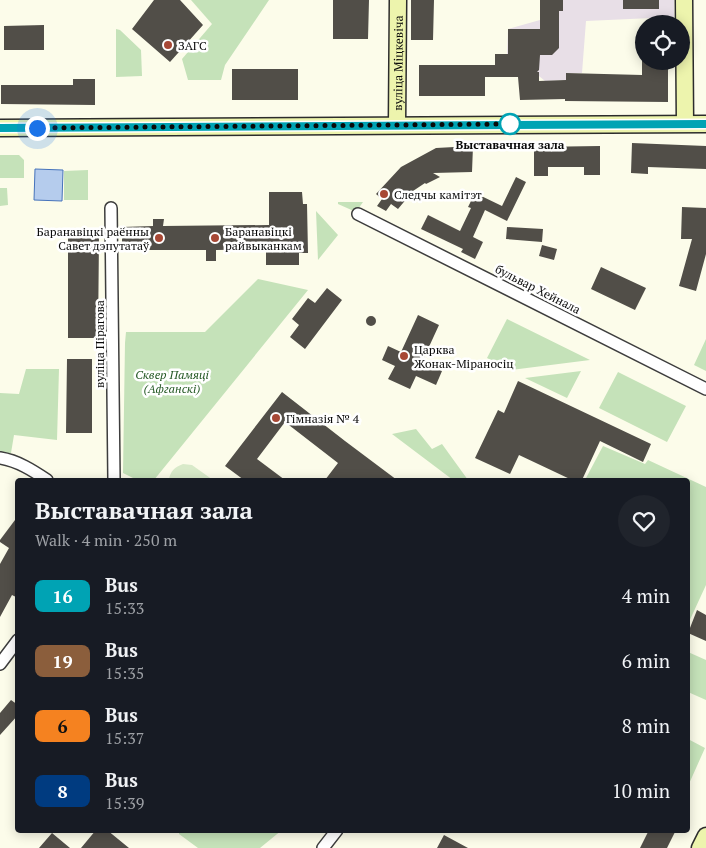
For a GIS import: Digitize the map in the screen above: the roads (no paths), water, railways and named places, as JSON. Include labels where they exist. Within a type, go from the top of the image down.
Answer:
[{"type":"main road","name":"вуліца Міцкевіча","points":[[397,125],[398,0]]},
{"type":"main road","points":[[684,0],[685,124]]},
{"type":"main road","points":[[0,128],[706,124]]},
{"type":"main road","points":[[700,848],[706,836]]},
{"type":"street","name":"вуліца Пірагова","points":[[111,208],[114,478]]},
{"type":"street","name":"бульвар Хейнала","points":[[358,214],[706,389]]},
{"type":"street","points":[[0,458],[21,464],[44,478]]},
{"type":"street","points":[[0,664],[15,644]]},
{"type":"street","points":[[323,848],[336,833]]},
{"type":"water","points":[[35,169],[63,170],[62,201],[34,200]]},
{"type":"place","name":"ЗАГС","points":[[168,45]]},
{"type":"place","name":"Выставачная зала","points":[[510,124]]},
{"type":"place","name":"Следчы камітэт","points":[[384,194]]},
{"type":"place","name":"Баранавіцкі раённы Савет дэпутатаў","points":[[159,238]]},
{"type":"place","name":"Баранавіцкі райвыканкам","points":[[215,238]]},
{"type":"place","name":"Царква Жонак-Міраносіц","points":[[404,356]]},
{"type":"place","name":"Гімназія № 4","points":[[276,418]]},
{"type":"park label","name":"Сквер Памяці (Афганскі)","points":[[172,381]]}]
